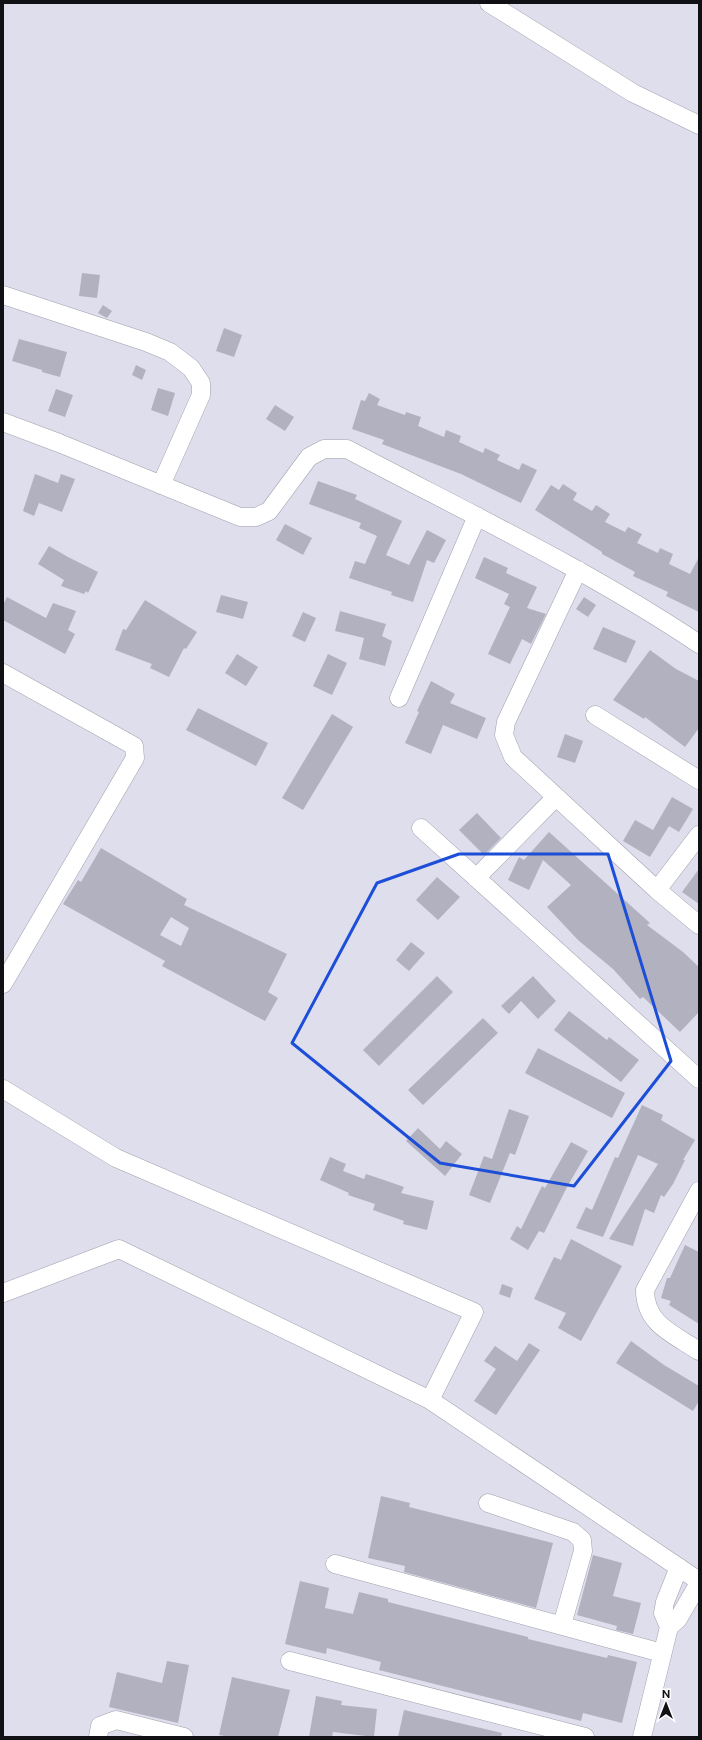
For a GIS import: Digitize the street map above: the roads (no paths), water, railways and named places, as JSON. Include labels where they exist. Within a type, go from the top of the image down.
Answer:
[{"type":"street","points":[[489,3],[633,93],[699,125]]},
{"type":"street","points":[[3,295],[146,342],[170,352],[191,368],[201,383],[201,395],[161,485]]},
{"type":"street","points":[[3,422],[59,443],[240,517],[256,517],[269,511],[309,457],[324,449],[347,449],[533,545],[658,616],[699,644]]},
{"type":"street","points":[[399,698],[477,516]]},
{"type":"street","points":[[578,570],[506,722],[504,735],[513,757],[657,890],[699,926]]},
{"type":"street","points":[[3,673],[134,746],[135,758],[6,974]]},
{"type":"street","points":[[595,715],[699,780]]},
{"type":"street","points":[[476,878],[556,797]]},
{"type":"street","points":[[421,828],[699,1079]]},
{"type":"street","points":[[657,890],[699,835]]},
{"type":"street","points":[[3,1088],[116,1158],[474,1312],[430,1400]]},
{"type":"street","points":[[699,1191],[694,1214],[645,1290],[646,1306],[650,1315],[658,1324],[699,1351]]},
{"type":"street","points":[[3,1293],[119,1249],[430,1400],[679,1567],[699,1582],[684,1612],[669,1627],[642,1737]]},
{"type":"street","points":[[488,1503],[573,1532],[582,1540],[584,1551],[562,1625]]},
{"type":"street","points":[[335,1564],[662,1653]]},
{"type":"street","points":[[669,1627],[664,1613],[665,1602],[679,1567]]},
{"type":"street","points":[[290,1661],[585,1737]]},
{"type":"street","points":[[98,1737],[100,1726],[116,1720],[184,1737]]}]
